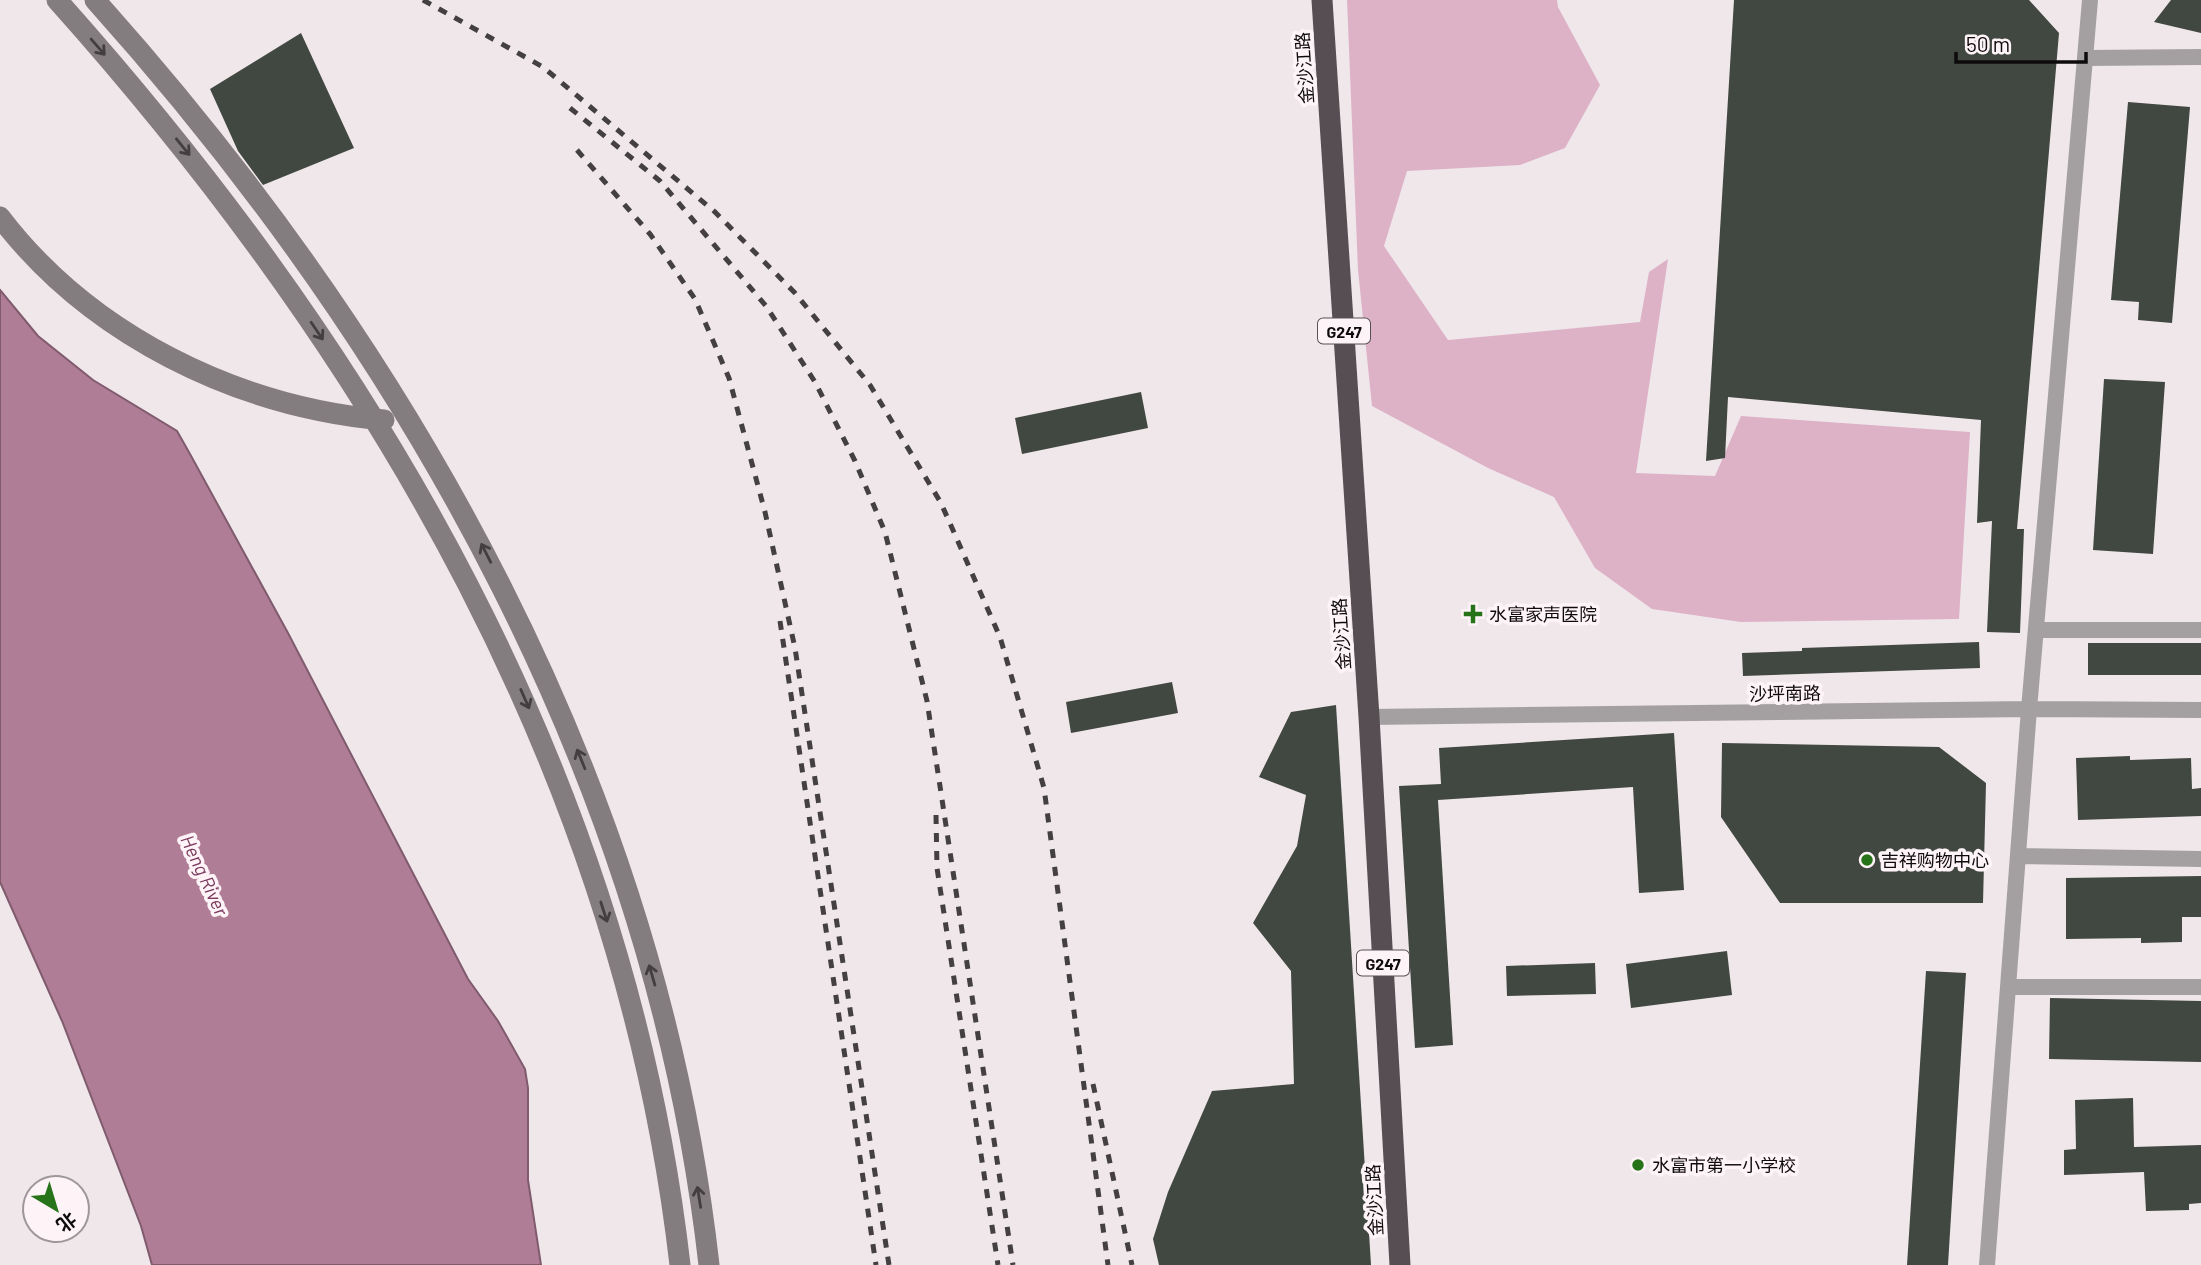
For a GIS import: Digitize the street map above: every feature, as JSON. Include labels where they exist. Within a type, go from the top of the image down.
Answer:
[{"type":"highway","name":"金沙江路","points":[[1322,0],[1369,717],[1400,1265]]},
{"type":"main road","points":[[57,0],[139,94],[238,218],[366,419],[425,502],[482,608],[563,790],[606,916],[630,1003],[665,1164],[680,1265]]},
{"type":"main road","points":[[95,0],[161,75],[261,202],[411,423],[479,540],[536,653],[585,769],[614,848],[644,945],[677,1075],[709,1265]]},
{"type":"main road","points":[[0,217],[27,249],[64,284],[120,328],[158,351],[250,392],[366,419],[411,423]]},
{"type":"street","points":[[1987,1265],[2029,709],[2090,0]]},
{"type":"street","points":[[2085,58],[2201,57]]},
{"type":"street","points":[[2036,630],[2201,630]]},
{"type":"street","name":"沙坪南路","points":[[1369,717],[2029,709],[2201,710]]},
{"type":"street","points":[[2018,856],[2201,859]]},
{"type":"street","points":[[2008,988],[2201,987]]},
{"type":"shaded area","points":[[1347,0],[1557,0],[1558,7],[1600,85],[1565,148],[1520,165],[1407,171],[1384,246],[1448,340],[1640,322],[1649,272],[1668,259],[1636,473],[1715,476],[1741,416],[1970,432],[1959,619],[1741,622],[1652,609],[1595,568],[1554,497],[1488,468],[1372,406],[1358,270]]},
{"type":"water","name":"Heng River","points":[[0,290],[38,336],[93,380],[177,431],[190,454],[288,633],[468,979],[498,1021],[525,1069],[528,1088],[528,1180],[541,1265],[152,1265],[141,1226],[62,1021],[0,882]]},
{"type":"building","points":[[1734,0],[2029,0],[2059,33],[2017,529],[2024,529],[2020,633],[1987,632],[1992,521],[1977,523],[1981,420],[1728,397],[1725,458],[1706,461]]},
{"type":"building","points":[[2171,0],[2201,0],[2201,33],[2154,22]]},
{"type":"building","points":[[301,33],[354,148],[263,185],[238,151],[210,89]]},
{"type":"building","points":[[2128,102],[2190,107],[2172,323],[2138,320],[2139,302],[2111,300]]},
{"type":"building","points":[[2104,379],[2165,382],[2153,554],[2093,550]]},
{"type":"building","points":[[1141,392],[1148,428],[1022,454],[1015,418]]},
{"type":"building","points":[[1979,642],[1980,668],[1743,676],[1742,653],[1802,651],[1802,648]]},
{"type":"building","points":[[2088,643],[2201,643],[2201,675],[2088,675]]},
{"type":"building","points":[[1172,682],[1178,713],[1071,733],[1066,702]]},
{"type":"building","points":[[1336,705],[1371,1265],[1159,1265],[1153,1239],[1168,1192],[1212,1091],[1294,1084],[1291,971],[1253,923],[1297,846],[1306,795],[1259,777],[1291,712]]},
{"type":"building","points":[[1674,733],[1684,890],[1639,893],[1633,787],[1438,800],[1453,1045],[1415,1048],[1399,786],[1441,784],[1439,748]]},
{"type":"building","name":"吉祥购物中心","points":[[1722,743],[1939,747],[1986,783],[1983,903],[1780,903],[1721,817]]},
{"type":"building","points":[[2130,756],[2130,760],[2191,758],[2192,789],[2201,788],[2201,816],[2078,820],[2076,758]]},
{"type":"building","points":[[2201,876],[2201,917],[2182,917],[2182,942],[2141,943],[2141,938],[2066,939],[2066,878]]},
{"type":"building","points":[[1727,951],[1732,995],[1631,1008],[1626,964]]},
{"type":"building","points":[[1595,963],[1596,994],[1507,996],[1506,966]]},
{"type":"building","points":[[1926,971],[1966,973],[1948,1265],[1907,1265]]},
{"type":"building","points":[[2050,998],[2201,1001],[2201,1062],[2049,1059]]},
{"type":"building","points":[[2133,1098],[2134,1147],[2201,1145],[2201,1203],[2189,1204],[2189,1210],[2146,1211],[2144,1172],[2064,1175],[2064,1150],[2076,1149],[2075,1100]]},
{"type":"railway","points":[[423,0],[543,67],[715,212],[795,293],[870,385],[941,503],[1000,637],[1044,788],[1108,1265]]},
{"type":"railway","points":[[570,108],[660,181],[766,306],[815,382],[855,461],[885,532],[927,701],[1013,1265]]},
{"type":"railway","points":[[577,150],[650,234],[695,299],[729,378],[765,512],[795,648],[889,1265]]},
{"type":"railway","points":[[780,621],[876,1265]]},
{"type":"railway","points":[[936,815],[937,868],[998,1265]]},
{"type":"railway","points":[[1093,1084],[1132,1265]]},
{"type":"place","name":"水富家声医院","points":[[1473,614]]},
{"type":"place","name":"吉祥购物中心","points":[[1867,860]]},
{"type":"place","name":"水富市第一小学校","points":[[1638,1165]]}]
